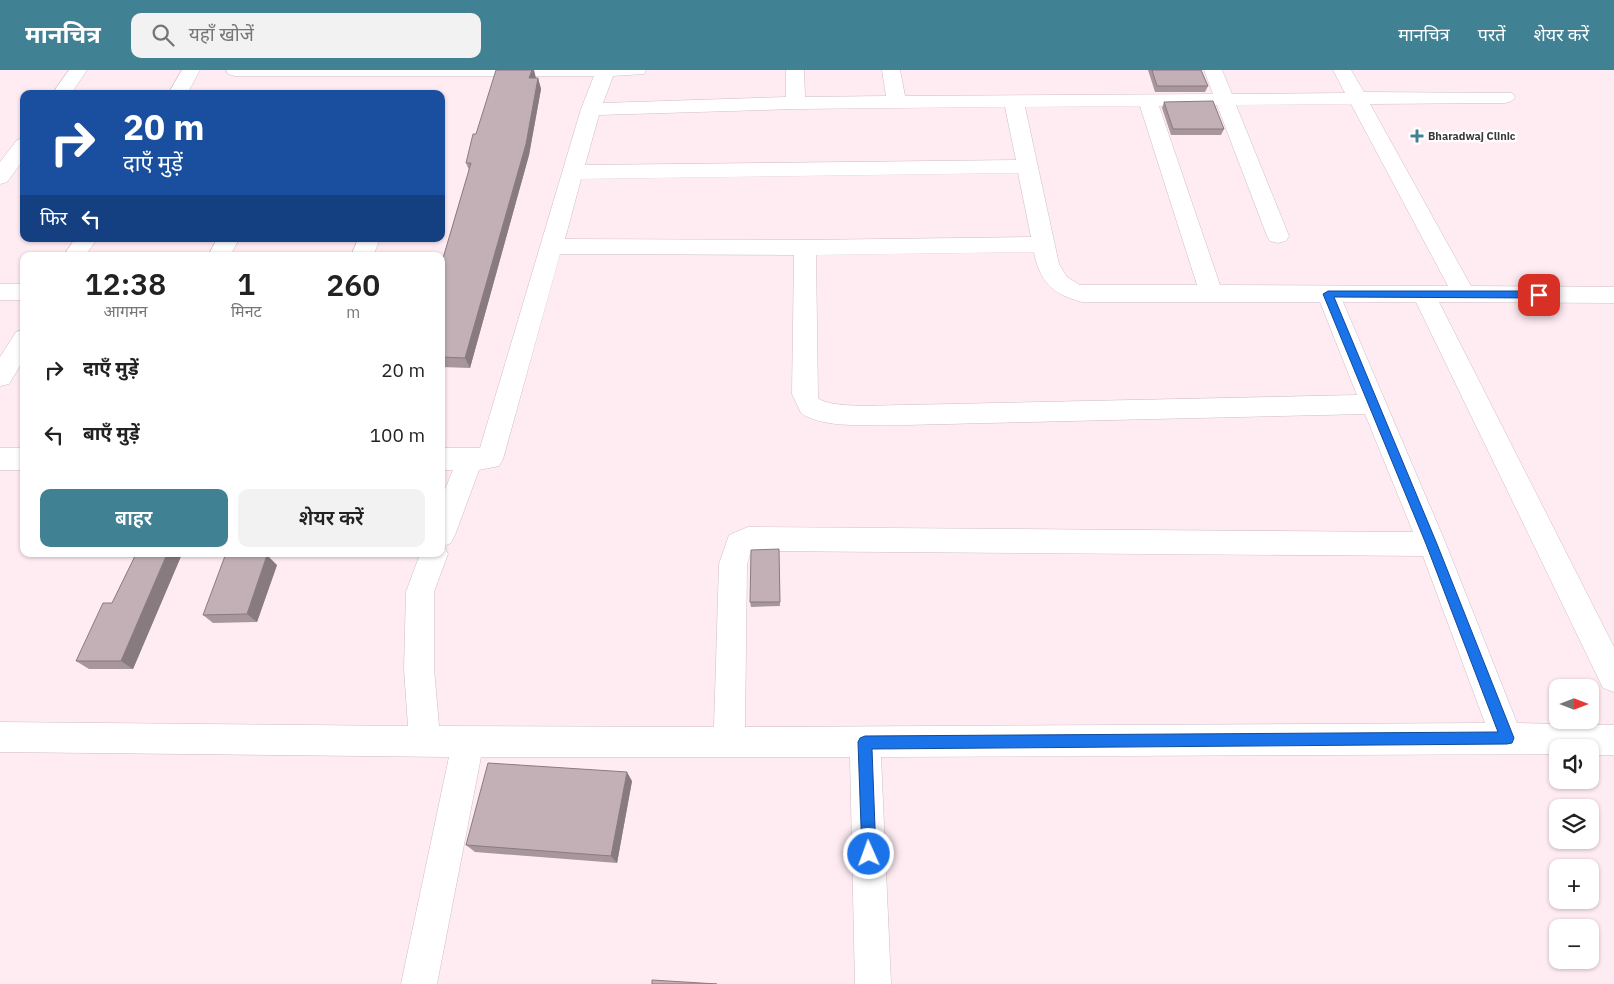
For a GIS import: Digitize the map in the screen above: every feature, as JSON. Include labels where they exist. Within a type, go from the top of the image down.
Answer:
[{"type":"street","points":[[64,90],[78,70]]},
{"type":"street","points":[[179,90],[191,70]]},
{"type":"street","points":[[235,70],[434,78],[459,70],[637,70]]},
{"type":"street","points":[[794,70],[796,103]]},
{"type":"street","points":[[891,70],[896,102]]},
{"type":"street","points":[[1214,70],[1278,236]]},
{"type":"street","points":[[1342,70],[1464,295]]},
{"type":"street","points":[[445,459],[490,459],[591,109],[605,71]]},
{"type":"street","points":[[591,109],[796,103],[1359,100],[1506,97]]},
{"type":"street","points":[[1148,101],[1210,293]]},
{"type":"street","points":[[1014,102],[1044,244],[1053,277],[1061,286],[1073,292],[1090,295],[1210,293],[1614,295]]},
{"type":"street","points":[[0,177],[20,150]]},
{"type":"street","points":[[574,172],[1028,166]]},
{"type":"street","points":[[552,246],[805,248],[1044,244]]},
{"type":"street","points":[[805,248],[804,391],[806,401],[813,409],[828,413],[913,415],[1374,404]]},
{"type":"street","points":[[0,292],[20,292]]},
{"type":"street","points":[[1328,294],[1432,544],[1507,738]]},
{"type":"street","points":[[1424,295],[1614,678]]},
{"type":"street","points":[[0,377],[20,344]]},
{"type":"street","points":[[0,459],[20,459]]},
{"type":"street","points":[[445,525],[470,459]]},
{"type":"street","points":[[729,742],[733,564],[739,543],[748,539],[1432,544]]},
{"type":"street","points":[[425,741],[419,669],[420,592],[433,557]]},
{"type":"street","points":[[0,737],[468,742],[865,742],[1507,738],[1614,740]]},
{"type":"street","points":[[420,984],[468,742]]},
{"type":"street","points":[[865,742],[873,984]]},
{"type":"building","points":[[496,70],[532,70],[529,78],[538,78],[526,144],[465,358],[445,357],[445,252],[471,163],[466,163],[473,134],[476,134]]},
{"type":"building","points":[[1152,70],[1201,70],[1208,86],[1157,86]]},
{"type":"building","points":[[1213,101],[1224,129],[1173,129],[1164,102]]},
{"type":"building","points":[[779,549],[780,602],[750,602],[751,550]]},
{"type":"building","points":[[135,557],[166,557],[121,661],[76,661],[103,603],[112,603]]},
{"type":"building","points":[[225,557],[266,557],[247,614],[203,615]]},
{"type":"building","points":[[488,763],[627,772],[611,856],[466,845]]},
{"type":"building","points":[[652,980],[717,984],[652,984]]},
{"type":"place","name":"Bharadwaj Clinic","points":[[1417,136]]},
{"type":"route","points":[[869,854],[865,742],[1507,738],[1432,544],[1328,294],[1539,295]]}]
